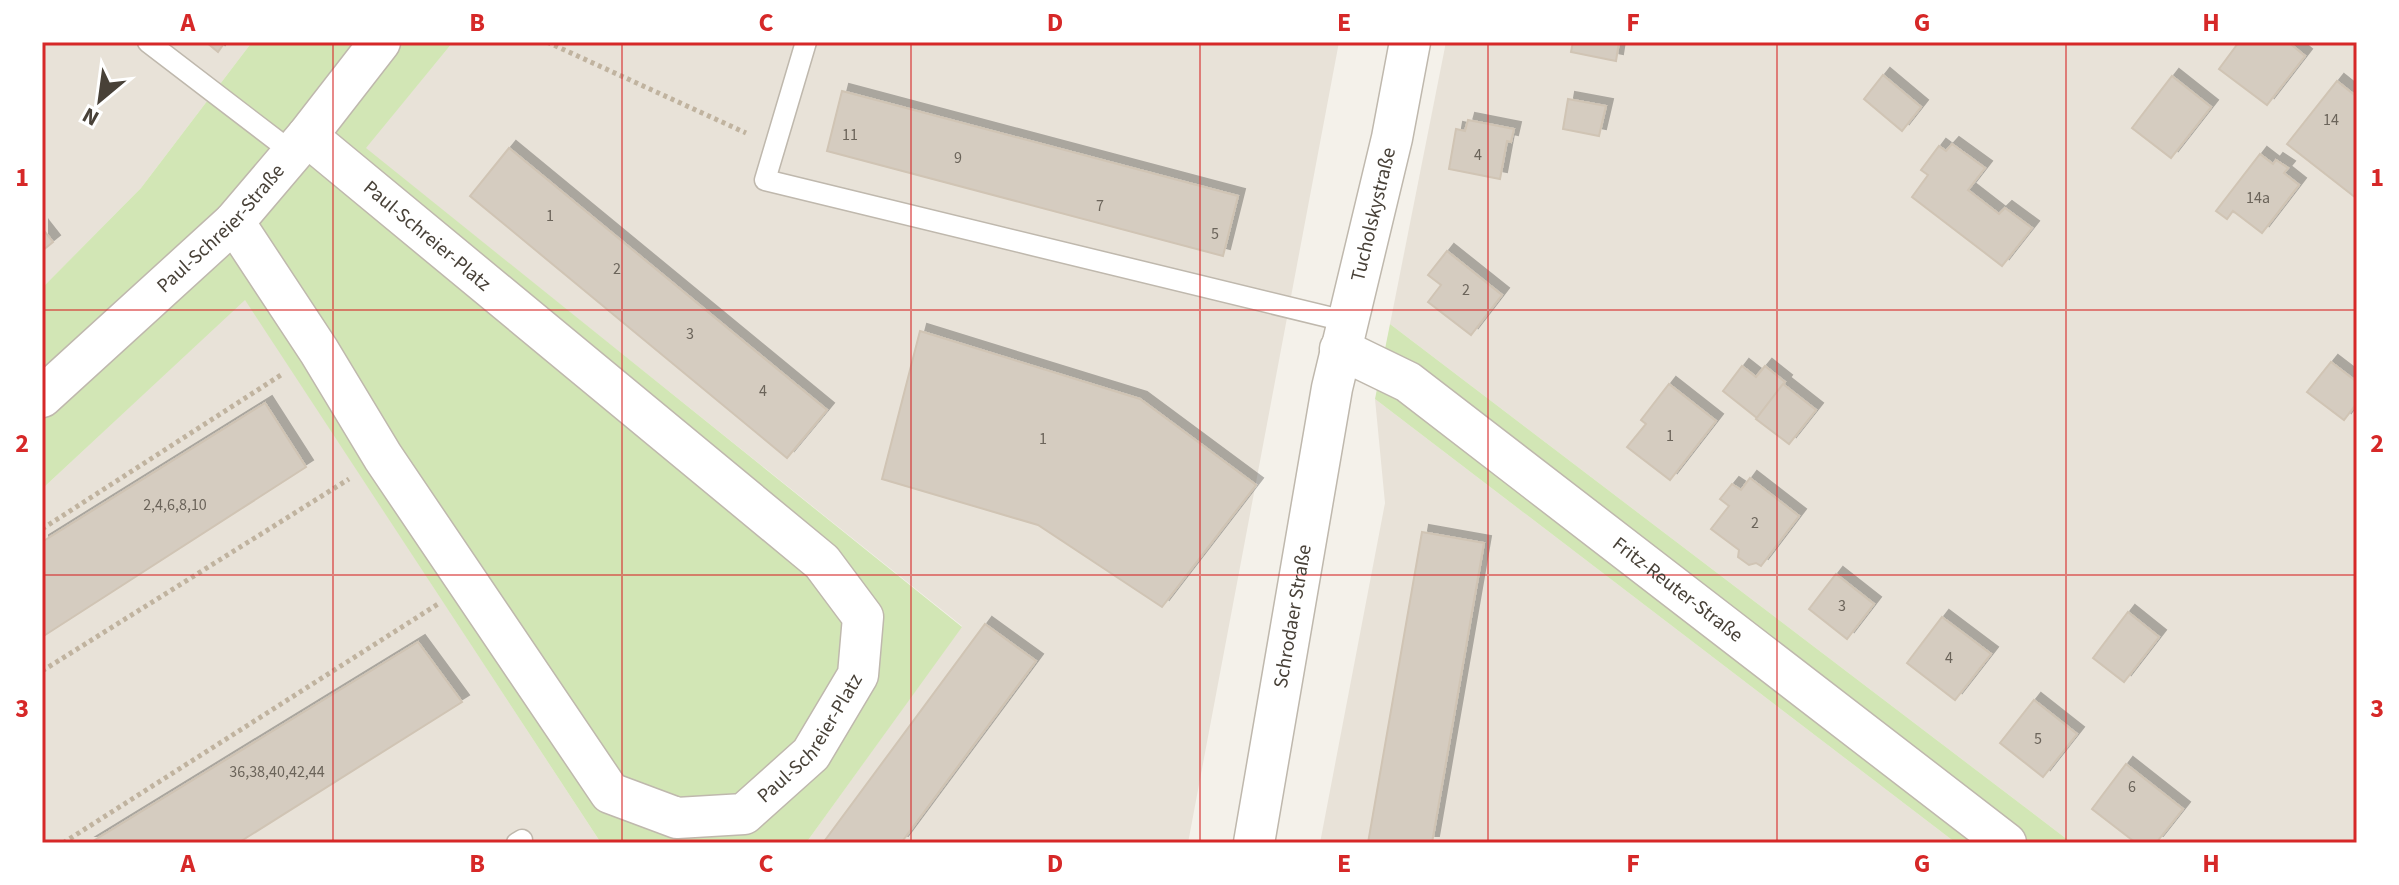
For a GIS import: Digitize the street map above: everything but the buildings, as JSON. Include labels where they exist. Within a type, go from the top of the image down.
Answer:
[{"type":"street","name":"Paul-Schreier-Straße","points":[[42,397],[234,222],[300,145],[380,42]]},
{"type":"street","name":"Tucholskystraße","points":[[1332,388],[1392,138],[1410,42]]},
{"type":"street","name":"Paul-Schreier-Platz","points":[[234,222],[319,351],[383,457],[610,793],[677,818],[744,814],[811,754],[858,675],[863,617],[822,562],[300,145]]},
{"type":"street","name":"Fritz-Reuter-Straße","points":[[1345,336],[2006,843]]},
{"type":"street","name":"Schrodaer Straße","points":[[1254,843],[1332,388]]},
{"type":"lane","points":[[148,42],[300,145]]},
{"type":"lane","points":[[806,42],[765,180],[1345,336]]},
{"type":"path","points":[[547,42],[773,145]]},
{"type":"path","points":[[42,529],[319,351]]},
{"type":"path","points":[[42,671],[383,457]]},
{"type":"path","points":[[63,843],[469,585]]},
{"type":"shaded area","points":[[42,42],[252,42],[141,188],[42,288]]},
{"type":"shaded area","points":[[453,42],[1339,42],[1188,843],[806,843],[962,626],[365,148]]},
{"type":"shaded area","points":[[1446,42],[2357,42],[2357,843],[2072,843],[1390,324]]},
{"type":"shaded area","points":[[245,299],[601,843],[42,843],[42,489]]},
{"type":"shaded area","points":[[1375,399],[1956,843],[1320,843],[1385,503]]},
{"type":"green space","points":[[252,42],[453,42],[366,148],[962,627],[806,843],[601,843],[245,300],[42,489],[42,288],[141,188]]},
{"type":"green space","points":[[1390,324],[2072,843],[1956,843],[1375,399]]}]
